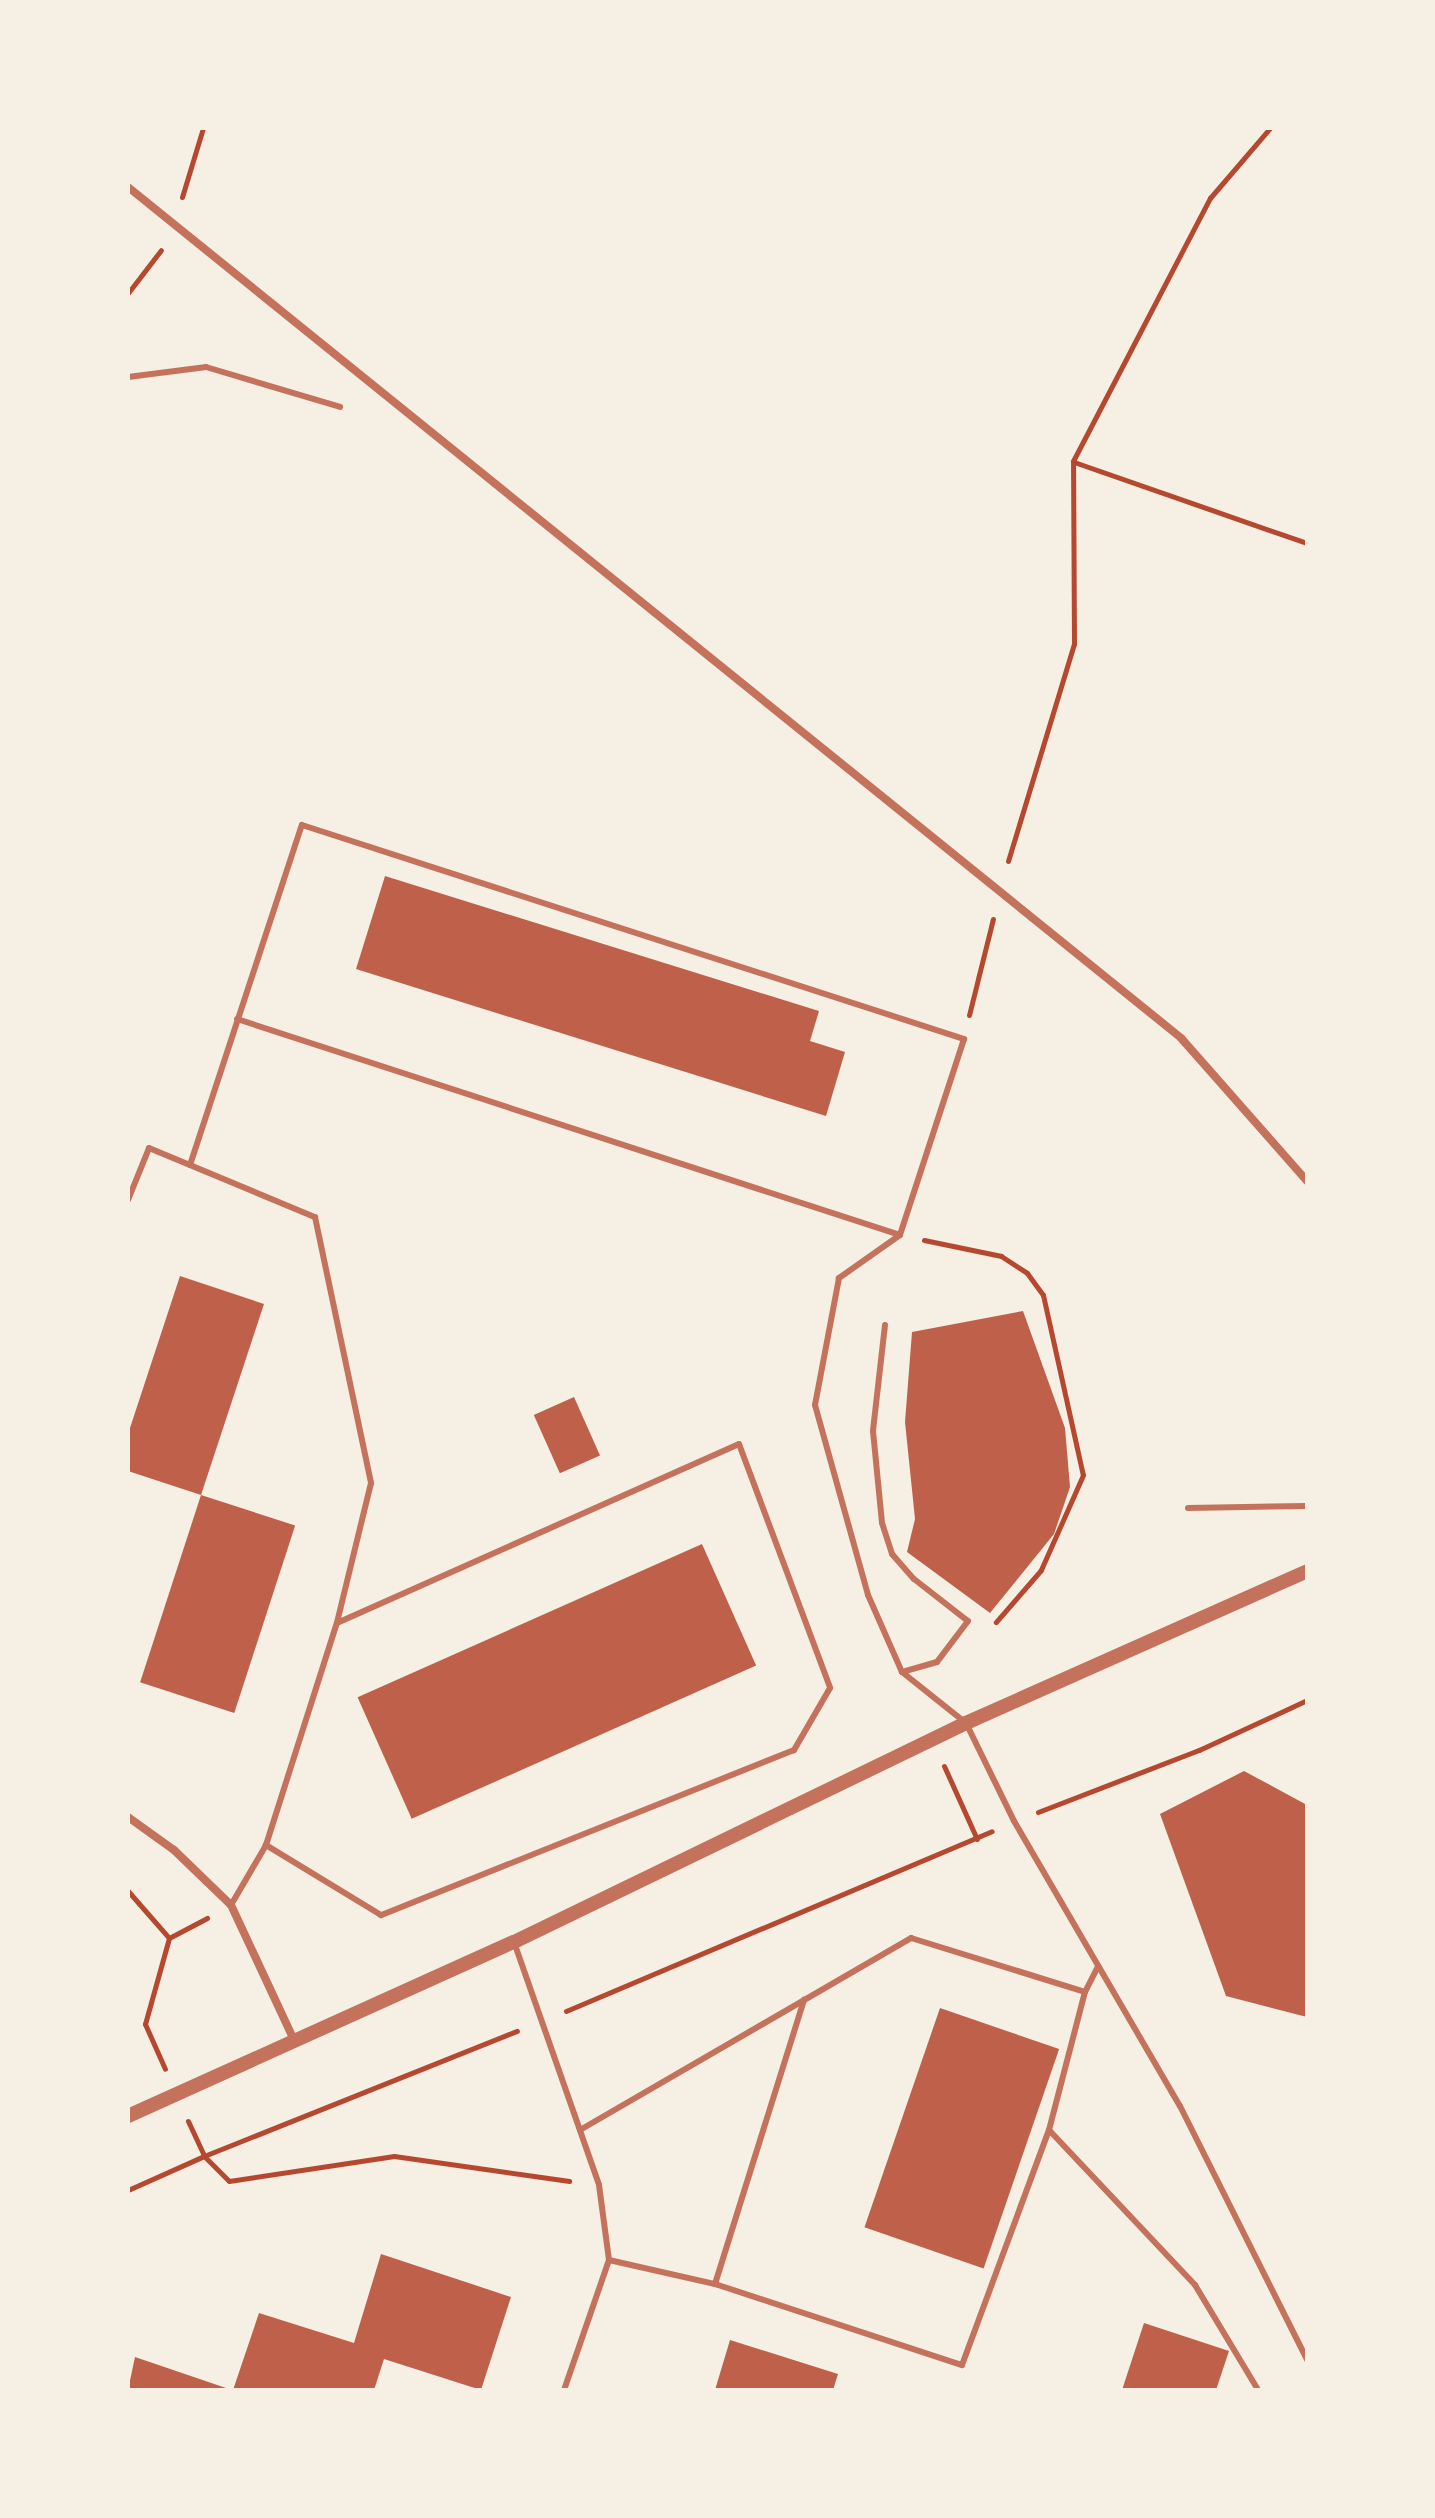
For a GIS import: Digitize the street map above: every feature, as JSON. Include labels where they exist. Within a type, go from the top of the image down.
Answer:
[{"type":"street","points":[[128,187],[1181,1038],[1307,1181]]},
{"type":"street","points":[[128,2116],[514,1942],[966,1723],[1307,1571]]},
{"type":"street","points":[[128,1817],[174,1850],[231,1905],[295,2042]]},
{"type":"lane","points":[[128,377],[206,367],[340,407]]},
{"type":"lane","points":[[190,1165],[302,825],[964,1039],[900,1235],[839,1278],[815,1405],[868,1595],[902,1672],[966,1723],[1014,1821],[1180,2106],[1307,2360]]},
{"type":"lane","points":[[237,1019],[900,1235]]},
{"type":"lane","points":[[128,1200],[149,1148],[315,1217],[371,1483],[337,1623],[266,1845],[231,1905]]},
{"type":"lane","points":[[885,1325],[873,1431],[882,1523],[892,1554],[914,1579],[968,1621],[937,1662],[902,1672]]},
{"type":"lane","points":[[266,1845],[381,1915],[794,1750],[830,1688],[739,1444],[337,1623]]},
{"type":"lane","points":[[1188,1508],[1307,1506]]},
{"type":"lane","points":[[580,2130],[911,1938],[1085,1992]]},
{"type":"lane","points":[[514,1942],[599,2185],[609,2260],[564,2390]]},
{"type":"lane","points":[[609,2260],[715,2284],[962,2365],[1049,2130],[1085,1992],[1098,1966]]},
{"type":"lane","points":[[715,2284],[804,2000]]},
{"type":"lane","points":[[1049,2130],[1195,2285],[1258,2390]]},
{"type":"path","points":[[178,209],[203,128]]},
{"type":"path","points":[[1008,861],[1074,644],[1073,461],[1210,198],[1270,128]]},
{"type":"path","points":[[128,293],[167,242]]},
{"type":"path","points":[[1073,461],[1307,543]]},
{"type":"path","points":[[964,1039],[995,912]]},
{"type":"path","points":[[900,1235],[1001,1256],[1027,1273],[1043,1295],[1059,1354],[1083,1475],[1041,1570],[996,1622]]},
{"type":"path","points":[[128,2190],[204,2156],[542,2021],[1014,1821],[1199,1750],[1307,1700]]},
{"type":"path","points":[[933,1741],[977,1839]]},
{"type":"path","points":[[128,1891],[169,1938]]},
{"type":"path","points":[[231,1905],[169,1938],[145,2024],[204,2156],[229,2181],[394,2156],[599,2185]]},
{"type":"building","points":[[385,876],[819,1011],[810,1041],[845,1052],[826,1116],[356,969]]},
{"type":"building","points":[[180,1276],[264,1304],[201,1495],[128,1471],[128,1434]]},
{"type":"building","points":[[1023,1311],[1065,1428],[1070,1487],[1054,1534],[990,1613],[907,1552],[915,1519],[905,1422],[912,1332]]},
{"type":"building","points":[[574,1397],[600,1455],[560,1473],[534,1415]]},
{"type":"building","points":[[201,1495],[295,1526],[234,1713],[140,1682]]},
{"type":"building","points":[[702,1544],[756,1666],[412,1819],[358,1697]]},
{"type":"building","points":[[1244,1771],[1307,1805],[1307,2017],[1226,1996],[1160,1814]]},
{"type":"building","points":[[940,2008],[1059,2049],[984,2268],[864,2227]]},
{"type":"building","points":[[381,2254],[511,2297],[481,2390],[384,2359],[374,2390],[233,2390],[259,2313],[354,2343]]},
{"type":"building","points":[[1144,2323],[1229,2351],[1216,2390],[1122,2390]]},
{"type":"building","points":[[730,2340],[838,2374],[833,2390],[715,2390]]},
{"type":"building","points":[[135,2357],[229,2389],[229,2390],[128,2390]]}]
